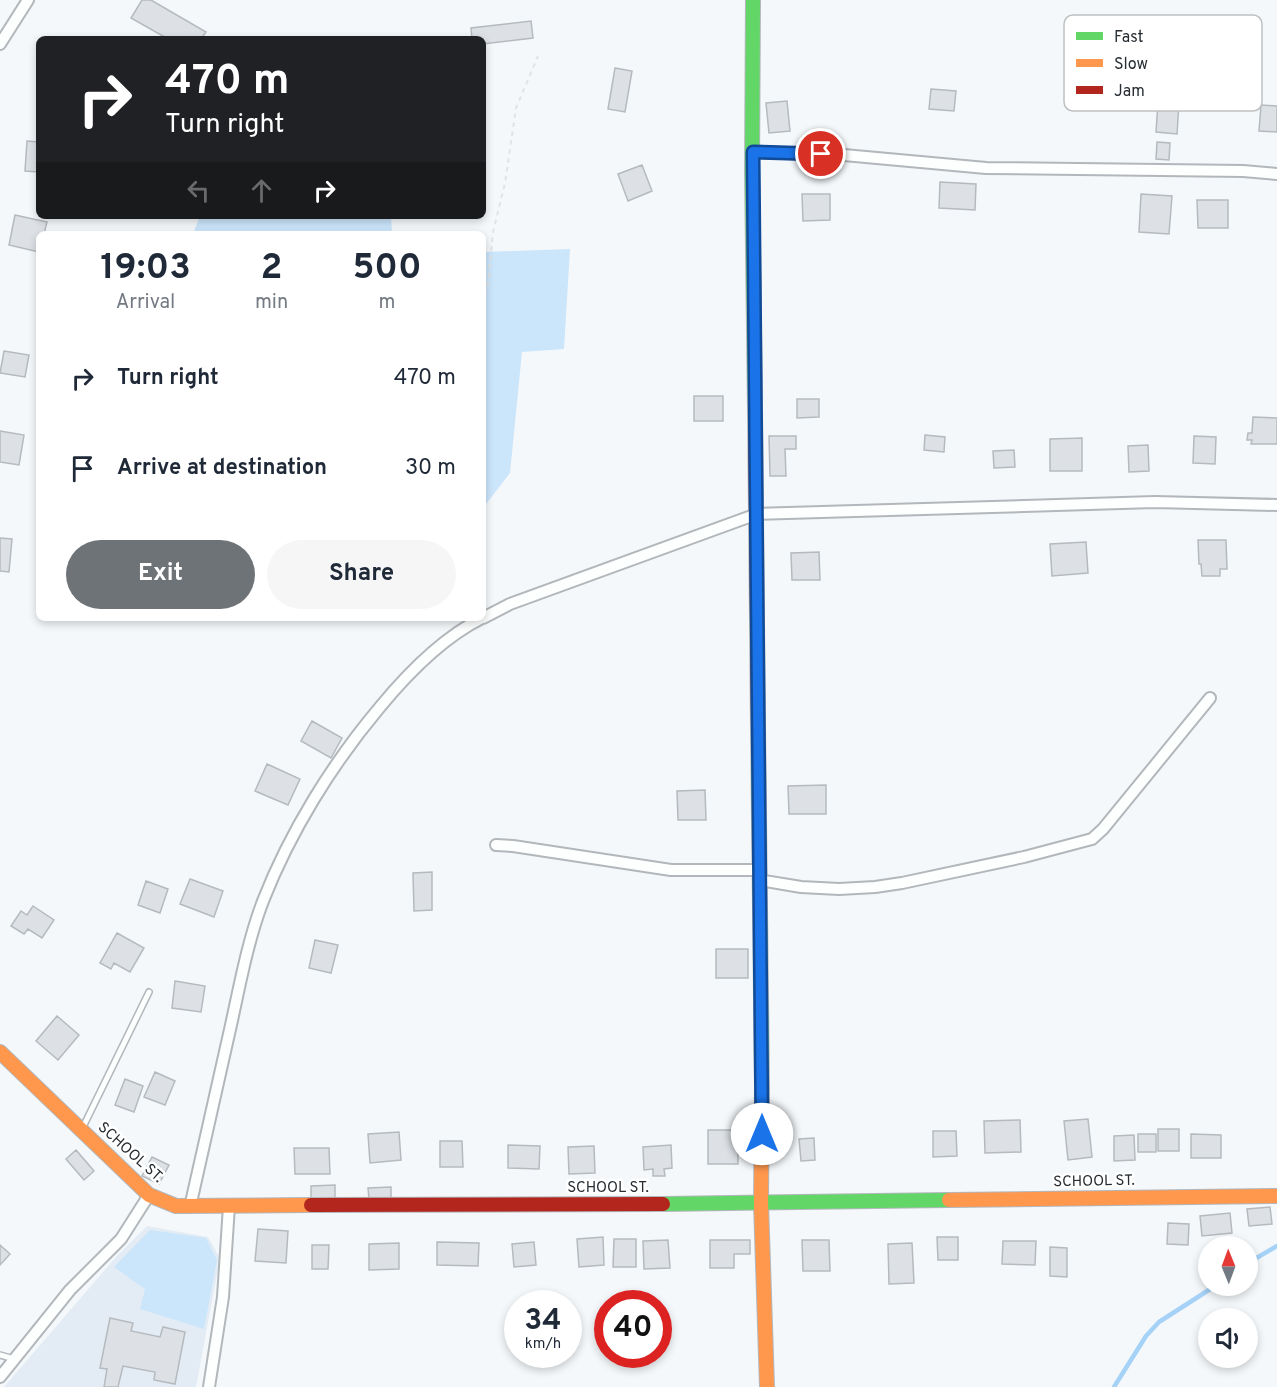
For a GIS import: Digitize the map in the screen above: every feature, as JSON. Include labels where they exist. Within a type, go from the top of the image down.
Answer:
[{"type":"street","points":[[0,44],[28,0]]},
{"type":"street","points":[[753,0],[762,1019],[761,1203],[767,1387]]},
{"type":"street","points":[[753,152],[844,155],[986,168],[1243,171],[1277,174]]},
{"type":"street","points":[[486,616],[510,604],[757,514],[1155,502],[1277,505]]},
{"type":"street","points":[[190,1207],[246,958],[263,902],[294,836],[334,766],[363,726],[403,679],[463,627],[476,621]]},
{"type":"street","points":[[496,845],[671,870],[759,875],[801,887],[839,889],[875,887],[1024,857],[1092,839],[1210,698]]},
{"type":"street","name":"SCHOOL ST.","points":[[0,1052],[149,1195],[176,1206],[761,1203],[1277,1196]]},
{"type":"street","points":[[0,1377],[70,1290],[121,1239],[149,1195]]},
{"type":"street","points":[[209,1387],[223,1297],[230,1206]]},
{"type":"lane","points":[[81,1131],[149,992]]},
{"type":"lane","points":[[0,1355],[16,1359]]},
{"type":"path","points":[[486,292],[516,108],[538,56]]},
{"type":"shaded area","points":[[199,219],[391,219],[392,231],[194,231]]},
{"type":"shaded area","points":[[570,249],[564,349],[522,352],[510,473],[486,504],[486,252]]},
{"type":"shaded area","points":[[147,1226],[208,1237],[220,1258],[196,1387],[4,1387],[116,1257]]},
{"type":"shaded area","points":[[150,1230],[206,1238],[217,1260],[204,1329],[140,1309],[145,1289],[114,1267]]},
{"type":"building","points":[[142,0],[151,0],[206,32],[203,36],[163,36],[131,18]]},
{"type":"building","points":[[531,21],[533,38],[486,44],[486,36],[472,36],[471,28]]},
{"type":"building","points":[[615,68],[632,71],[625,112],[608,109]]},
{"type":"building","points":[[931,89],[956,91],[954,111],[929,109]]},
{"type":"building","points":[[787,101],[790,131],[769,133],[766,103]]},
{"type":"building","points":[[1262,105],[1277,106],[1277,132],[1259,131]]},
{"type":"building","points":[[1157,111],[1178,111],[1177,134],[1156,132]]},
{"type":"building","points":[[27,141],[36,142],[36,172],[25,171]]},
{"type":"building","points":[[1157,142],[1170,143],[1169,160],[1156,159]]},
{"type":"building","points":[[642,165],[652,191],[628,201],[618,174]]},
{"type":"building","points":[[940,182],[976,184],[975,210],[939,208]]},
{"type":"building","points":[[802,194],[830,194],[830,220],[803,221]]},
{"type":"building","points":[[1141,194],[1172,196],[1169,234],[1139,232]]},
{"type":"building","points":[[1197,200],[1228,200],[1228,228],[1198,228]]},
{"type":"building","points":[[15,215],[47,222],[45,231],[36,231],[36,251],[9,245]]},
{"type":"building","points":[[4,351],[29,355],[25,377],[0,373]]},
{"type":"building","points":[[694,396],[723,396],[723,421],[694,421]]},
{"type":"building","points":[[797,399],[819,399],[819,417],[797,418]]},
{"type":"building","points":[[1253,417],[1277,418],[1277,444],[1251,444],[1252,440],[1247,440],[1248,433],[1252,433]]},
{"type":"building","points":[[0,431],[24,435],[19,465],[0,462]]},
{"type":"building","points":[[925,435],[945,437],[944,452],[924,450]]},
{"type":"building","points":[[769,436],[796,436],[796,449],[785,449],[786,476],[770,476]]},
{"type":"building","points":[[1194,436],[1216,437],[1215,464],[1193,463]]},
{"type":"building","points":[[1082,438],[1082,471],[1050,471],[1050,439]]},
{"type":"building","points":[[1148,445],[1149,471],[1129,472],[1128,446]]},
{"type":"building","points":[[1014,450],[1015,467],[994,468],[993,451]]},
{"type":"building","points":[[0,538],[12,539],[9,572],[0,571]]},
{"type":"building","points":[[1198,540],[1226,540],[1227,569],[1220,569],[1220,576],[1202,576]]},
{"type":"building","points":[[1086,542],[1088,573],[1052,576],[1050,544]]},
{"type":"building","points":[[819,552],[820,580],[792,580],[791,553]]},
{"type":"building","points":[[312,721],[342,738],[331,758],[301,741]]},
{"type":"building","points":[[267,764],[300,779],[288,805],[255,791]]},
{"type":"building","points":[[826,785],[826,814],[789,814],[788,786]]},
{"type":"building","points":[[705,790],[706,820],[678,820],[677,791]]},
{"type":"building","points":[[432,872],[432,910],[414,911],[413,873]]},
{"type":"building","points":[[190,879],[223,891],[214,917],[180,904]]},
{"type":"building","points":[[146,881],[168,889],[160,913],[138,905]]},
{"type":"building","points":[[33,906],[54,920],[42,938],[28,929],[24,934],[11,926],[21,911],[27,915]]},
{"type":"building","points":[[117,933],[144,948],[130,972],[114,963],[111,969],[100,963]]},
{"type":"building","points":[[315,940],[338,945],[331,973],[309,968]]},
{"type":"building","points":[[716,949],[748,949],[748,978],[716,978]]},
{"type":"building","points":[[175,981],[205,986],[201,1012],[172,1008]]},
{"type":"building","points":[[57,1016],[79,1035],[58,1060],[36,1041]]},
{"type":"building","points":[[155,1072],[175,1081],[165,1105],[144,1097]]},
{"type":"building","points":[[125,1079],[143,1086],[134,1112],[115,1105]]},
{"type":"building","points":[[1088,1119],[1092,1157],[1068,1160],[1064,1121]]},
{"type":"building","points":[[1020,1120],[1021,1152],[985,1153],[984,1121]]},
{"type":"building","points":[[1158,1129],[1179,1129],[1179,1151],[1158,1151]]},
{"type":"building","points":[[708,1130],[738,1130],[738,1164],[708,1164]]},
{"type":"building","points":[[933,1131],[956,1131],[957,1156],[933,1157]]},
{"type":"building","points":[[399,1132],[401,1160],[370,1163],[368,1134]]},
{"type":"building","points":[[1138,1134],[1156,1134],[1156,1152],[1138,1152]]},
{"type":"building","points":[[1191,1134],[1221,1135],[1221,1158],[1191,1158]]},
{"type":"building","points":[[1134,1135],[1135,1160],[1114,1161],[1114,1136]]},
{"type":"building","points":[[814,1138],[815,1160],[801,1161],[799,1139]]},
{"type":"building","points":[[440,1141],[462,1141],[463,1167],[440,1167]]},
{"type":"building","points":[[508,1145],[540,1146],[539,1169],[508,1168]]},
{"type":"building","points":[[671,1145],[672,1168],[664,1169],[665,1176],[653,1176],[653,1169],[644,1170],[643,1147]]},
{"type":"building","points":[[594,1146],[595,1173],[569,1174],[568,1147]]},
{"type":"building","points":[[294,1148],[329,1148],[330,1174],[295,1174]]},
{"type":"building","points":[[76,1150],[94,1171],[84,1180],[66,1159]]},
{"type":"building","points":[[152,1157],[169,1165],[159,1184],[142,1176]]},
{"type":"building","points":[[335,1185],[335,1200],[311,1201],[311,1186]]},
{"type":"building","points":[[391,1187],[391,1198],[369,1199],[368,1188]]},
{"type":"building","points":[[1270,1207],[1272,1224],[1249,1226],[1247,1209]]},
{"type":"building","points":[[1230,1213],[1232,1233],[1202,1236],[1200,1216]]},
{"type":"building","points":[[1168,1223],[1189,1224],[1188,1245],[1167,1244]]},
{"type":"building","points":[[258,1229],[288,1231],[286,1263],[255,1261]]},
{"type":"building","points":[[603,1237],[604,1265],[579,1267],[577,1239]]},
{"type":"building","points":[[937,1237],[958,1237],[958,1260],[938,1260]]},
{"type":"building","points":[[614,1239],[636,1239],[636,1267],[613,1267]]},
{"type":"building","points":[[668,1240],[670,1268],[644,1269],[643,1241]]},
{"type":"building","points":[[710,1240],[750,1240],[750,1254],[734,1254],[734,1268],[710,1268]]},
{"type":"building","points":[[802,1240],[829,1240],[830,1271],[803,1271]]},
{"type":"building","points":[[1003,1241],[1036,1241],[1035,1265],[1002,1264]]},
{"type":"building","points":[[437,1242],[479,1243],[478,1266],[437,1265]]},
{"type":"building","points":[[534,1242],[536,1265],[514,1267],[512,1244]]},
{"type":"building","points":[[399,1243],[399,1269],[369,1270],[369,1244]]},
{"type":"building","points":[[912,1243],[914,1283],[889,1284],[888,1244]]},
{"type":"building","points":[[0,1245],[10,1254],[0,1265]]},
{"type":"building","points":[[312,1245],[329,1245],[328,1269],[312,1269]]},
{"type":"building","points":[[1050,1247],[1067,1248],[1067,1277],[1050,1276]]},
{"type":"building","points":[[110,1318],[133,1323],[131,1331],[160,1337],[163,1327],[185,1332],[175,1384],[154,1380],[155,1372],[123,1366],[118,1387],[104,1387],[107,1369],[100,1368]]},
{"type":"waterway","points":[[1258,1257],[1277,1246]]},
{"type":"waterway","points":[[1114,1387],[1146,1336],[1159,1322],[1199,1296]]},
{"type":"traffic: fast","points":[[753,0],[752,172],[755,411]]},
{"type":"traffic: fast","points":[[758,727],[762,1086]]},
{"type":"traffic: fast","points":[[663,1204],[949,1200]]},
{"type":"traffic: slow","points":[[0,1052],[149,1195],[176,1206],[311,1205]]},
{"type":"traffic: slow","points":[[762,1086],[761,1203],[767,1387]]},
{"type":"traffic: slow","points":[[949,1200],[1277,1196]]},
{"type":"traffic: jam","points":[[755,411],[758,727]]},
{"type":"traffic: jam","points":[[311,1205],[663,1204]]},
{"type":"route","points":[[762,1134],[753,152],[821,154]]}]
